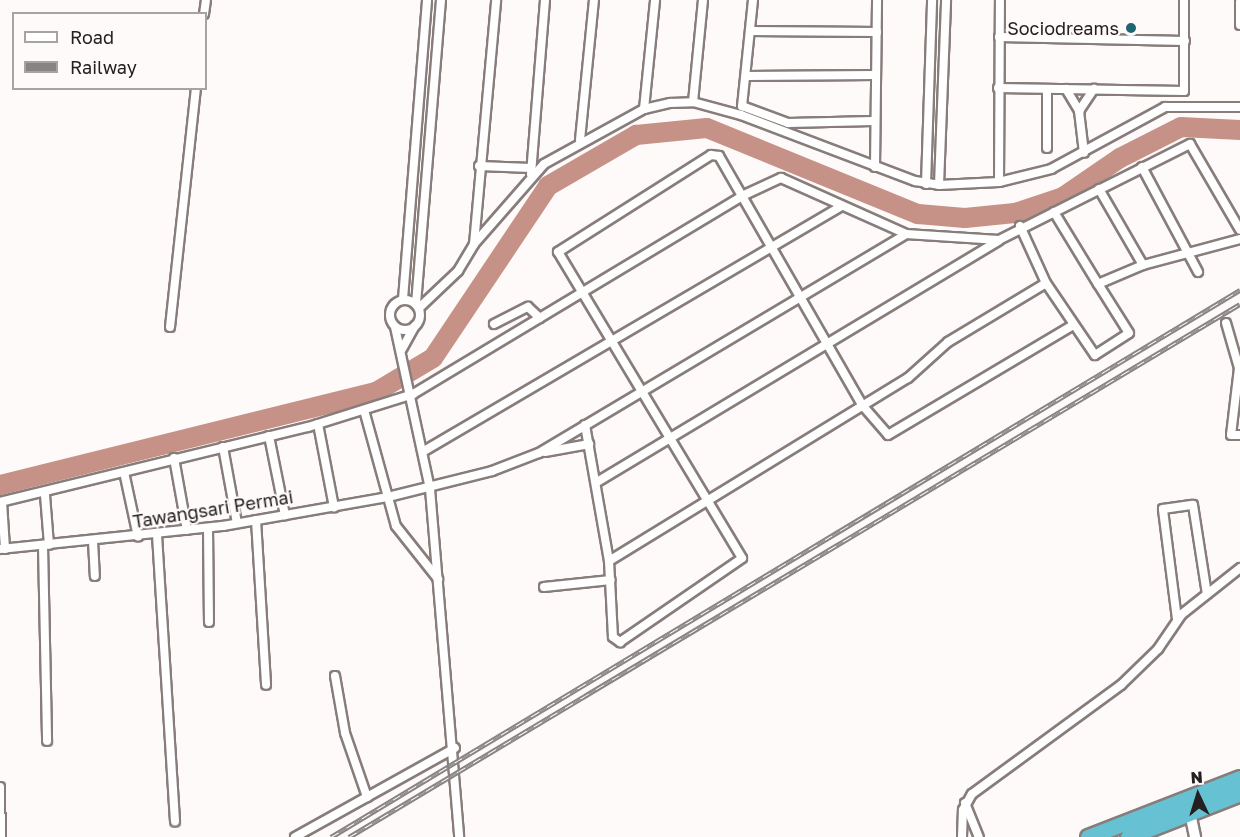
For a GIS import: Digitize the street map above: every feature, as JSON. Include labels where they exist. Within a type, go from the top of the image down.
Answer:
[{"type":"highway","points":[[1088,837],[1240,777]]},
{"type":"highway","points":[[1128,837],[1240,793]]},
{"type":"street","points":[[427,0],[411,168],[402,299],[390,311],[412,390],[430,489],[455,748],[459,837]]},
{"type":"street","points":[[402,353],[415,326],[425,169],[441,0]]},
{"type":"street","points":[[474,244],[496,0]]},
{"type":"street","points":[[531,171],[546,0]]},
{"type":"street","points":[[580,140],[594,0]]},
{"type":"street","points":[[644,109],[656,0]]},
{"type":"street","points":[[693,102],[703,0]]},
{"type":"street","points":[[753,0],[742,105],[782,121],[873,121]]},
{"type":"street","points":[[875,167],[873,121],[877,0]]},
{"type":"street","points":[[927,184],[932,0]]},
{"type":"street","points":[[939,185],[946,0]]},
{"type":"street","points":[[999,182],[1000,0]]},
{"type":"street","points":[[998,88],[1184,91],[1184,0]]},
{"type":"street","points":[[1240,2],[1240,25]]},
{"type":"street","points":[[750,31],[877,32]]},
{"type":"street","points":[[999,38],[1185,41]]},
{"type":"street","points":[[423,42],[437,43]]},
{"type":"street","points":[[746,76],[875,75]]},
{"type":"street","points":[[1047,89],[1047,148]]},
{"type":"street","points":[[1066,89],[1079,111],[1084,153]]},
{"type":"street","points":[[1079,111],[1094,89]]},
{"type":"street","points":[[170,327],[196,90]]},
{"type":"street","points":[[417,306],[458,271],[474,244],[531,171],[580,140],[644,109],[693,102],[875,167],[927,184],[939,185],[999,182],[1084,153],[1166,108],[1240,107]]},
{"type":"street","points":[[597,482],[1020,226],[1054,212],[1192,144],[1240,230]]},
{"type":"street","points":[[585,425],[597,482],[609,561],[613,637],[620,642],[741,562],[710,498],[611,341],[560,249],[706,156],[719,156],[863,406],[891,435],[1073,325]]},
{"type":"street","points":[[480,166],[531,171]]},
{"type":"street","points":[[1142,167],[1192,253],[1198,272]]},
{"type":"street","points":[[411,168],[425,169]]},
{"type":"street","points":[[3,549],[1,502],[45,495],[174,458],[318,424],[364,410],[412,390],[540,318],[742,196],[785,177],[841,206],[906,234],[999,240]]},
{"type":"street","points":[[1099,189],[1143,265]]},
{"type":"street","points":[[424,451],[841,206]]},
{"type":"street","points":[[1020,226],[1046,283],[1095,355],[1129,333],[1054,212]]},
{"type":"street","points":[[539,453],[798,295],[906,234]]},
{"type":"street","points":[[1098,284],[1143,265],[1240,239]]},
{"type":"street","points":[[609,561],[908,378],[948,342],[1046,283]]},
{"type":"street","points":[[402,299],[417,306]]},
{"type":"street","points":[[494,324],[528,307],[540,318]]},
{"type":"street","points":[[1226,323],[1239,368],[1231,435],[1240,435]]},
{"type":"street","points":[[395,327],[415,326]]},
{"type":"street","points":[[364,410],[387,497],[404,542],[439,579]]},
{"type":"street","points":[[318,424],[334,507]]},
{"type":"street","points":[[269,436],[285,515]]},
{"type":"street","points":[[539,453],[589,444]]},
{"type":"street","points":[[223,447],[237,523]]},
{"type":"street","name":"Tawangsari Permai","points":[[3,549],[157,535],[334,507],[430,489],[539,453]]},
{"type":"street","points":[[174,458],[187,530]]},
{"type":"street","points":[[124,472],[138,537]]},
{"type":"street","points":[[45,495],[47,741]]},
{"type":"street","points":[[1177,620],[1163,509],[1193,505],[1207,594]]},
{"type":"street","points":[[256,520],[266,685]]},
{"type":"street","points":[[208,528],[209,622]]},
{"type":"street","points":[[157,535],[175,821]]},
{"type":"street","points":[[93,542],[95,576]]},
{"type":"street","points":[[962,837],[965,803],[1141,668],[1177,620],[1240,568]]},
{"type":"street","points":[[544,587],[611,580]]},
{"type":"street","points":[[334,676],[345,733],[367,797]]},
{"type":"street","points":[[295,837],[455,748]]},
{"type":"street","points":[[0,787],[1,837]]},
{"type":"street","points":[[965,803],[979,837]]},
{"type":"street","points":[[1190,813],[1195,837]]},
{"type":"waterway","points":[[0,485],[376,392],[433,358],[548,186],[636,135],[707,128],[918,214],[965,218],[1015,213],[1063,197],[1120,158],[1181,127],[1240,130]]},
{"type":"railway","points":[[331,837],[1240,290]]},
{"type":"railway","points":[[349,837],[1240,304]]},
{"type":"place","name":"Sociodreams","points":[[1131,28]]}]
